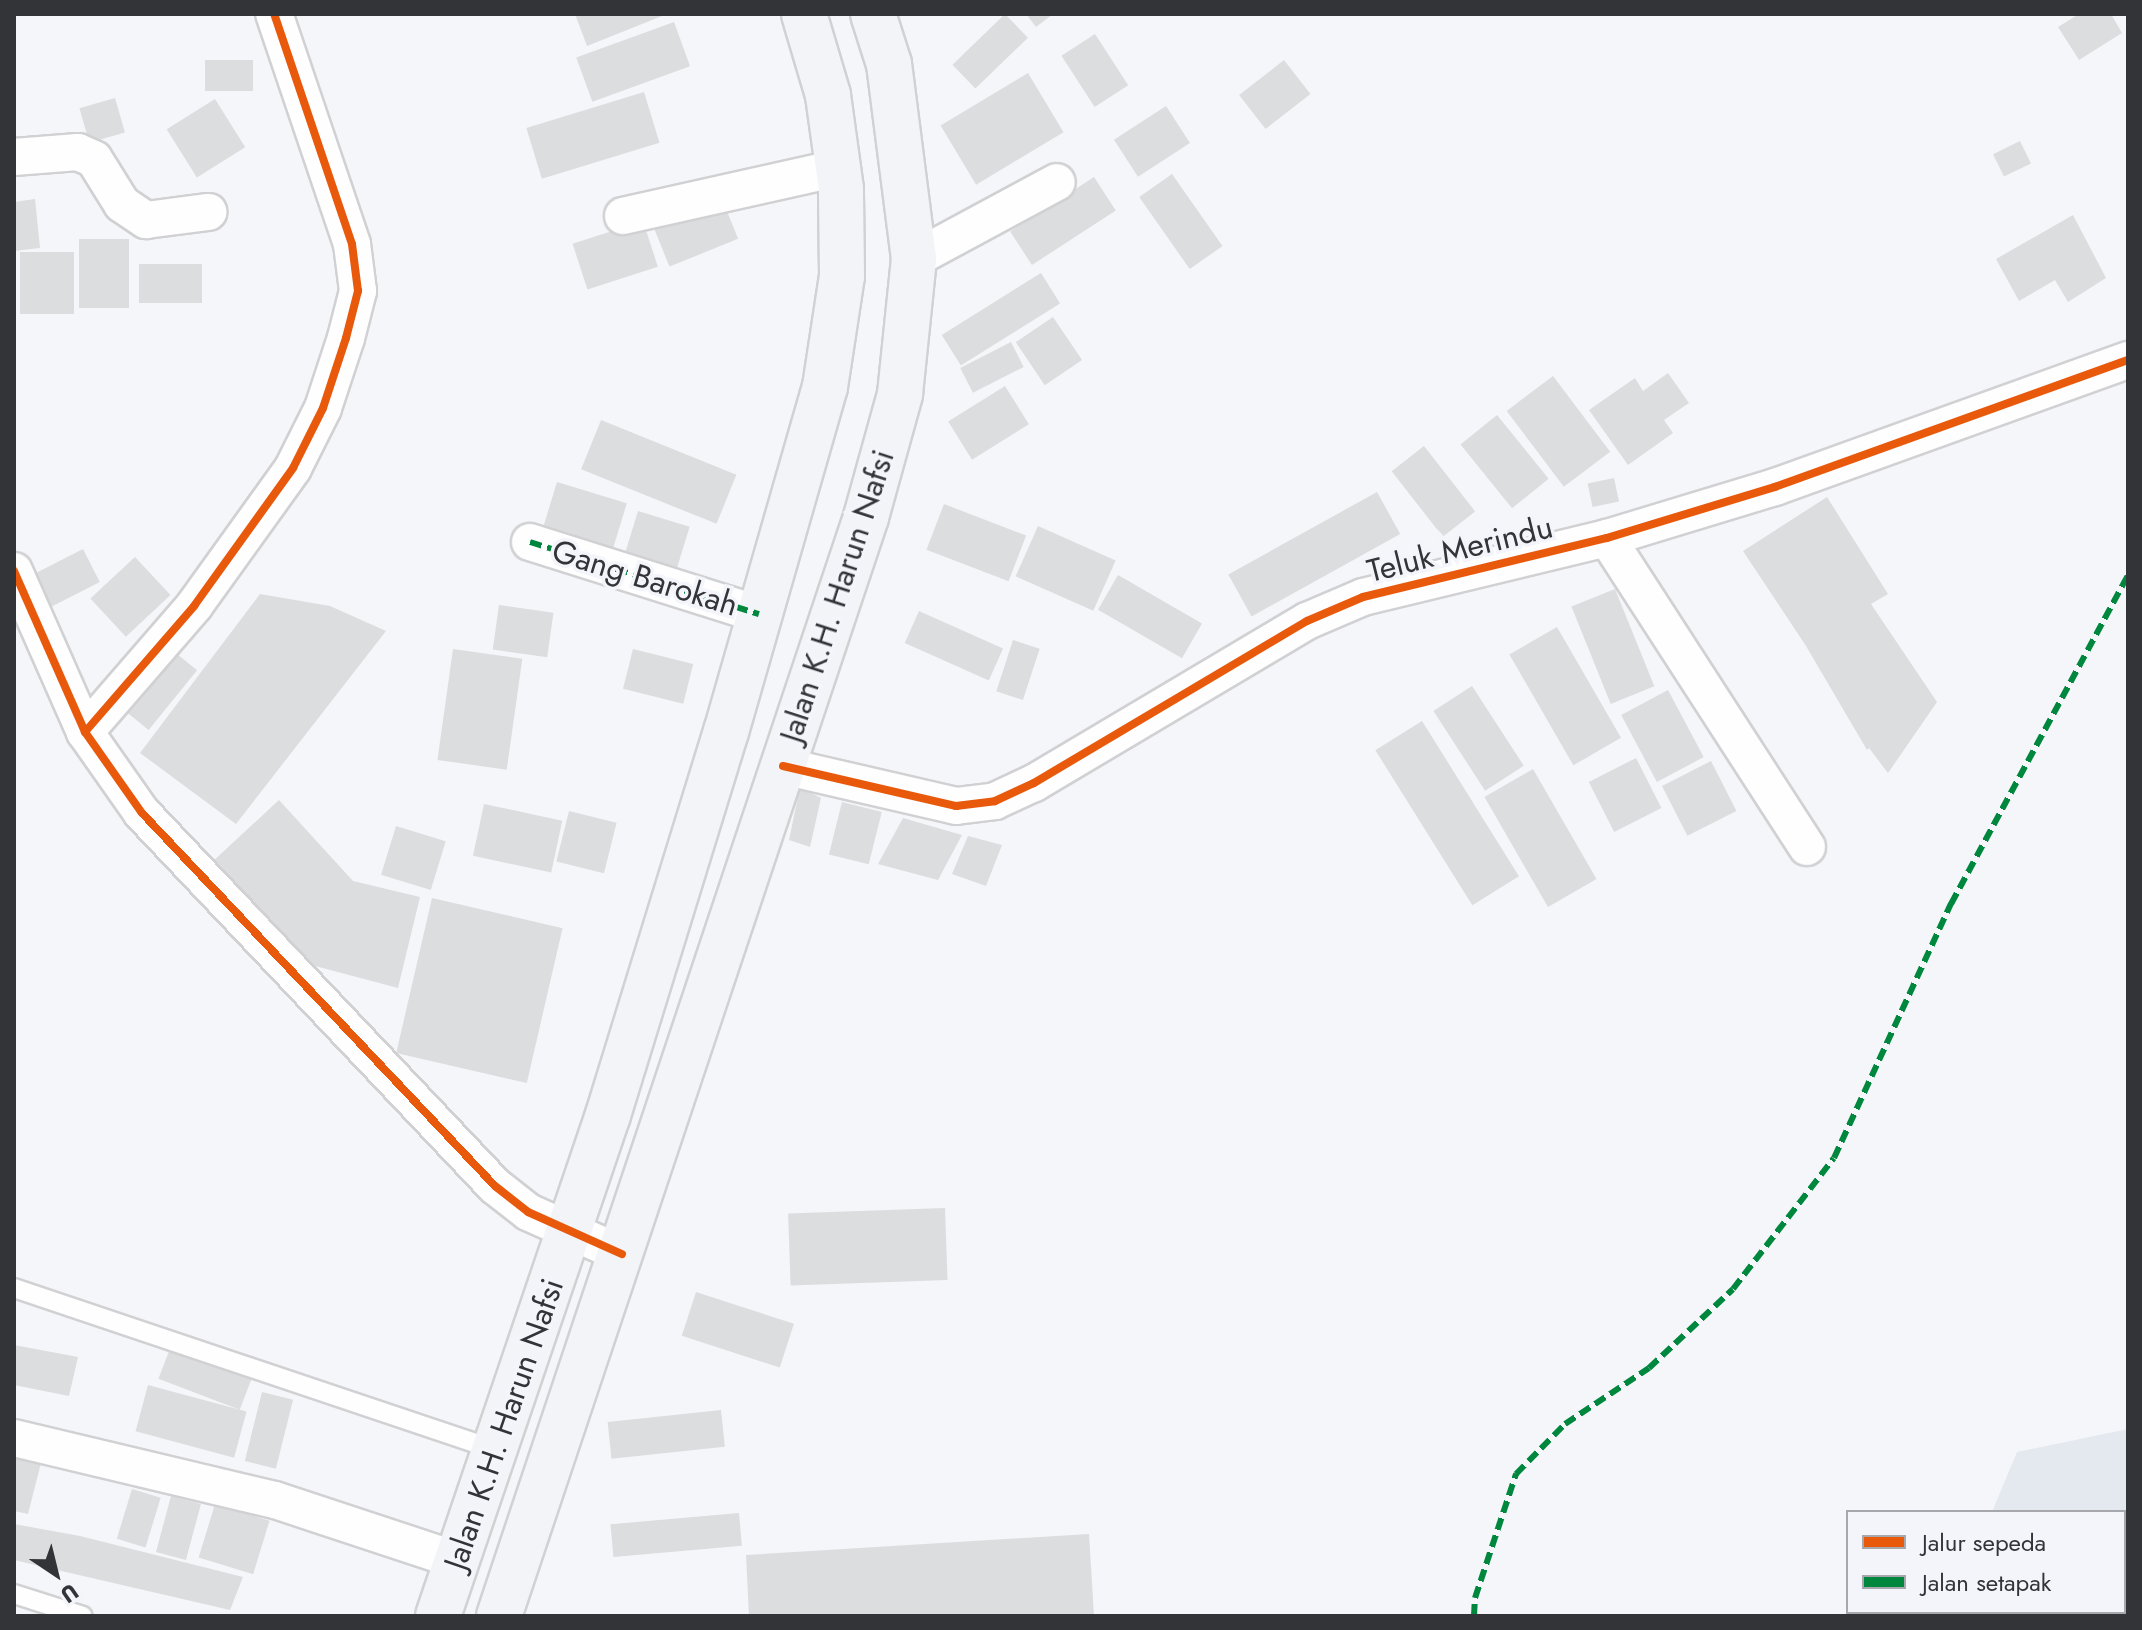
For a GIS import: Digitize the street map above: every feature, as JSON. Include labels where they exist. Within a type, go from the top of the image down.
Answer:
[{"type":"main road","name":"Jalan K.H. Harun Nafsi","points":[[438,1616],[570,1232],[825,387],[842,276],[838,168],[828,95],[804,14]]},
{"type":"main road","name":"Jalan K.H. Harun Nafsi","points":[[499,1616],[866,517],[900,394],[914,259],[889,64],[873,14]]},
{"type":"street","points":[[85,732],[194,606],[293,468],[323,408],[346,338],[358,291],[352,244],[274,14]]},
{"type":"street","points":[[14,157],[78,152],[94,159],[122,204],[146,220],[208,212]]},
{"type":"street","points":[[623,216],[838,168]]},
{"type":"street","points":[[914,259],[1057,182]]},
{"type":"street","name":"Teluk Merindu","points":[[783,766],[941,804],[956,806],[995,801],[1034,783],[1307,621],[1363,597],[1607,538],[1775,487],[2128,360]]},
{"type":"street","points":[[1607,538],[1807,847]]},
{"type":"street","name":"Gang Barokah","points":[[530,542],[759,614]]},
{"type":"street","points":[[14,571],[22,611],[85,732],[142,813],[495,1186],[528,1212],[622,1254]]},
{"type":"street","points":[[14,1438],[275,1500],[456,1560]]},
{"type":"lane","points":[[14,1288],[496,1450]]},
{"type":"lane","points":[[14,1594],[83,1616]]},
{"type":"shaded area","points":[[2128,1429],[2128,1616],[1949,1616],[2126,1614],[2126,1510],[1993,1510],[2017,1452]]},
{"type":"building","points":[[575,14],[667,14],[587,46]]},
{"type":"building","points":[[1005,14],[1028,38],[975,88],[952,65]]},
{"type":"building","points":[[1026,14],[1053,14],[1036,27]]},
{"type":"building","points":[[2079,14],[2111,14],[2122,33],[2079,60],[2058,27]]},
{"type":"building","points":[[674,22],[690,66],[592,102],[576,58]]},
{"type":"building","points":[[1095,34],[1128,85],[1095,107],[1061,56]]},
{"type":"building","points":[[205,60],[253,60],[253,91],[205,91]]},
{"type":"building","points":[[1284,60],[1310,94],[1266,129],[1239,95]]},
{"type":"building","points":[[1028,73],[1064,132],[976,185],[941,126]]},
{"type":"building","points":[[644,92],[659,143],[542,179],[526,128]]},
{"type":"building","points":[[115,98],[125,133],[89,143],[79,108]]},
{"type":"building","points":[[215,99],[245,147],[197,178],[167,129]]},
{"type":"building","points":[[1166,106],[1190,143],[1138,177],[1114,140]]},
{"type":"building","points":[[2020,141],[2031,163],[2004,177],[1993,154]]},
{"type":"building","points":[[1172,174],[1222,246],[1190,269],[1139,197]]},
{"type":"building","points":[[1094,177],[1116,211],[1032,265],[1010,231]]},
{"type":"building","points":[[35,199],[40,248],[14,251],[14,202]]},
{"type":"building","points":[[722,199],[738,239],[669,267],[653,227]]},
{"type":"building","points":[[2073,215],[2106,278],[2068,302],[2055,280],[2019,301],[1996,259]]},
{"type":"building","points":[[643,221],[658,267],[587,290],[573,244]]},
{"type":"building","points":[[79,239],[129,239],[129,308],[79,308]]},
{"type":"building","points":[[20,252],[74,252],[74,314],[20,314]]},
{"type":"building","points":[[139,264],[202,264],[202,303],[139,303]]},
{"type":"building","points":[[1041,273],[1060,304],[961,366],[942,335]]},
{"type":"building","points":[[1053,317],[1082,360],[1045,385],[1016,342]]},
{"type":"building","points":[[1011,342],[1024,367],[973,393],[960,368]]},
{"type":"building","points":[[1668,373],[1689,403],[1664,420],[1673,433],[1628,465],[1589,410],[1635,378],[1643,391]]},
{"type":"building","points":[[1553,376],[1610,452],[1564,487],[1507,411]]},
{"type":"building","points":[[1005,386],[1029,424],[972,460],[948,422]]},
{"type":"building","points":[[1497,415],[1549,479],[1512,508],[1460,445]]},
{"type":"building","points":[[601,420],[736,475],[717,524],[581,469]]},
{"type":"building","points":[[1424,446],[1475,511],[1443,537],[1392,471]]},
{"type":"building","points":[[1614,478],[1619,501],[1593,507],[1588,484]]},
{"type":"building","points":[[557,482],[627,503],[613,548],[543,527]]},
{"type":"building","points":[[1377,492],[1400,534],[1252,616],[1228,574]]},
{"type":"building","points":[[1827,497],[1888,594],[1871,604],[1937,702],[1888,773],[1869,748],[1867,750],[1806,646],[1743,551]]},
{"type":"building","points":[[944,504],[1026,536],[1009,581],[926,550]]},
{"type":"building","points":[[638,511],[690,527],[676,571],[625,555]]},
{"type":"building","points":[[1038,526],[1116,561],[1093,611],[1016,576]]},
{"type":"building","points":[[83,549],[100,582],[51,607],[34,574]]},
{"type":"building","points":[[135,557],[170,595],[126,637],[90,599]]},
{"type":"building","points":[[1118,575],[1202,624],[1182,658],[1098,610]]},
{"type":"building","points":[[1615,589],[1654,686],[1611,704],[1571,607]]},
{"type":"building","points":[[260,594],[330,606],[386,631],[236,824],[140,753]]},
{"type":"building","points":[[499,605],[553,613],[547,657],[493,650]]},
{"type":"building","points":[[919,611],[1003,648],[989,680],[905,643]]},
{"type":"building","points":[[1557,627],[1621,738],[1573,765],[1509,654]]},
{"type":"building","points":[[1013,640],[1040,649],[1023,700],[996,691]]},
{"type":"building","points":[[166,645],[197,670],[149,730],[118,705]]},
{"type":"building","points":[[453,649],[522,659],[507,770],[437,760]]},
{"type":"building","points":[[633,649],[693,664],[683,704],[623,689]]},
{"type":"building","points":[[1472,686],[1524,766],[1485,791],[1433,711]]},
{"type":"building","points":[[1668,690],[1704,757],[1657,782],[1621,715]]},
{"type":"building","points":[[1422,721],[1519,876],[1472,905],[1375,750]]},
{"type":"building","points":[[1636,758],[1661,808],[1614,832],[1589,782]]},
{"type":"building","points":[[1711,761],[1736,811],[1687,836],[1662,786]]},
{"type":"building","points":[[1533,769],[1596,879],[1548,907],[1485,797]]},
{"type":"building","points":[[800,787],[821,798],[810,847],[789,840]]},
{"type":"building","points":[[279,800],[353,881],[420,897],[398,988],[300,962],[210,864]]},
{"type":"building","points":[[842,802],[882,812],[869,864],[829,854]]},
{"type":"building","points":[[484,804],[562,821],[551,872],[473,856]]},
{"type":"building","points":[[569,811],[617,823],[604,873],[556,861]]},
{"type":"building","points":[[903,818],[962,835],[938,880],[878,864]]},
{"type":"building","points":[[396,826],[446,841],[431,890],[381,875]]},
{"type":"building","points":[[968,836],[1002,845],[986,886],[952,874]]},
{"type":"building","points":[[432,898],[563,928],[527,1083],[396,1053]]},
{"type":"building","points":[[945,1208],[948,1280],[791,1285],[788,1213]]},
{"type":"building","points":[[696,1292],[794,1324],[780,1368],[682,1336]]},
{"type":"building","points":[[14,1345],[78,1357],[69,1396],[14,1385]]},
{"type":"building","points":[[171,1346],[252,1377],[240,1410],[158,1379]]},
{"type":"building","points":[[148,1385],[247,1411],[234,1458],[136,1431]]},
{"type":"building","points":[[262,1392],[293,1400],[276,1469],[245,1461]]},
{"type":"building","points":[[721,1410],[725,1447],[611,1459],[608,1422]]},
{"type":"building","points":[[14,1452],[42,1459],[28,1514],[14,1511]]},
{"type":"building","points":[[132,1489],[161,1498],[145,1547],[117,1539]]},
{"type":"building","points":[[171,1496],[201,1504],[186,1560],[156,1552]]},
{"type":"building","points":[[215,1504],[270,1521],[253,1574],[199,1558]]},
{"type":"building","points":[[739,1513],[742,1546],[613,1557],[610,1524]]},
{"type":"building","points":[[14,1524],[80,1536],[243,1577],[230,1610],[14,1560]]},
{"type":"building","points":[[1089,1534],[1094,1616],[749,1616],[746,1555]]},
{"type":"marked path","points":[[530,542],[759,614]]},
{"type":"marked path","points":[[1474,1616],[1475,1598],[1516,1474],[1565,1424],[1649,1368],[1733,1289],[1834,1158],[1951,904],[2128,575]]},
{"type":"cycle path","points":[[85,732],[194,606],[293,468],[323,408],[346,338],[358,291],[352,244],[274,14]]},
{"type":"cycle path","points":[[783,766],[956,806],[995,801],[1034,783],[1307,621],[1363,597],[1607,538],[1775,487],[2128,360]]},
{"type":"cycle path","points":[[14,571],[85,732],[142,813],[495,1186],[528,1212],[622,1254]]}]
